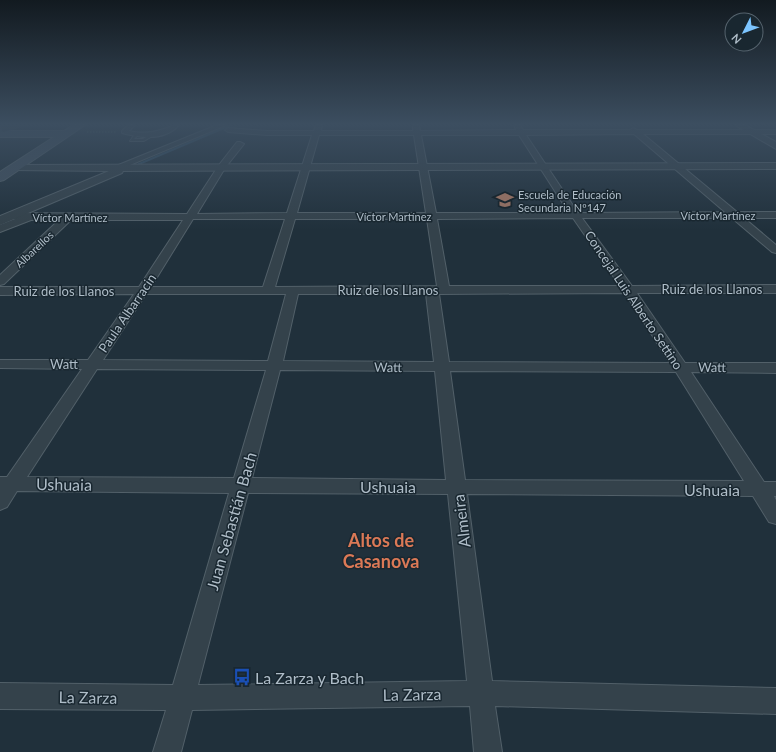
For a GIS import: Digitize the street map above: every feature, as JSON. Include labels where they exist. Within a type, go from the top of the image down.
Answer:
[{"type":"main road","points":[[0,177],[27,160]]},
{"type":"street","points":[[0,221],[141,160]]},
{"type":"street","points":[[143,167],[154,160]]},
{"type":"street","name":"Paula Albarracin","points":[[0,502],[6,484],[142,291],[227,160]]},
{"type":"street","points":[[268,290],[308,160]]},
{"type":"street","name":"Almeira","points":[[423,160],[431,216],[438,290],[442,367],[488,752]]},
{"type":"street","name":"Concejal Luis Alberto Settino","points":[[539,160],[575,215],[628,289],[680,367],[767,489],[776,516]]},
{"type":"street","points":[[668,160],[776,250]]},
{"type":"street","points":[[15,168],[776,166]]},
{"type":"street","name":"Víctor Martínez","points":[[11,216],[191,217],[776,215]]},
{"type":"street","points":[[0,230],[28,217]]},
{"type":"street","name":"Albarellos","points":[[0,281],[68,217]]},
{"type":"street","name":"Ruiz de los Llanos","points":[[0,292],[776,289]]},
{"type":"street","name":"Juan Sebastián Bach","points":[[167,752],[274,366],[293,290]]},
{"type":"street","name":"Watt","points":[[0,364],[776,368]]},
{"type":"street","name":"Ushuaia","points":[[6,484],[767,489]]},
{"type":"street","name":"La Zarza","points":[[0,696],[182,697],[481,693],[776,701]]},
{"type":"waterway","points":[[139,164],[148,160]]},
{"type":"place","name":"Escuela de Educación Secundaria Nº147","points":[[505,200]]},
{"type":"place","name":"La Zarza y Bach","points":[[242,677]]},
{"type":"district","name":"Altos de Casanova","points":[[381,550]]}]
